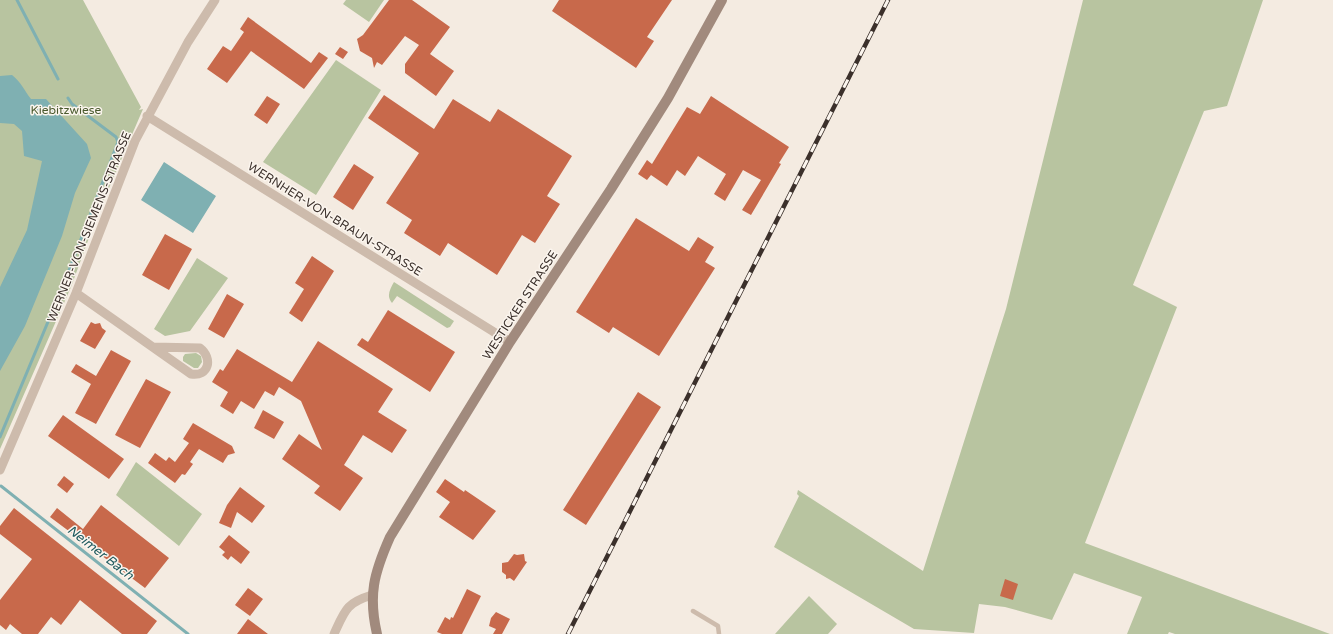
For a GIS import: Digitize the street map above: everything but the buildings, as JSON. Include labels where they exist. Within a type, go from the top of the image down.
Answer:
[{"type":"main road","name":"WESTICKER STRASSE","points":[[377,634],[372,595],[377,566],[390,537],[510,342],[612,189],[668,98],[722,0]]},
{"type":"street","name":"WERNER-VON-SIEMENS-STRASSE","points":[[0,470],[76,293],[135,141],[147,116],[188,42],[215,0]]},
{"type":"street","name":"WERNHER-VON-BRAUN-STRASSE","points":[[147,116],[510,342]]},
{"type":"street","points":[[76,293],[190,374],[197,375],[203,372],[207,366],[208,358],[205,352],[200,348],[153,347]]},
{"type":"street","points":[[334,634],[349,606],[353,602],[372,595]]},
{"type":"lane","points":[[693,611],[718,626],[719,634]]},
{"type":"green space","name":"Kiebitzwiese","points":[[0,0],[83,0],[141,107],[139,110],[143,109],[97,216],[71,287],[0,449]]},
{"type":"green space","points":[[346,0],[384,0],[369,22],[343,4]]},
{"type":"green space","points":[[1083,0],[1263,0],[1227,106],[1204,111],[1133,285],[1177,307],[1085,543],[1330,634],[1175,634],[1169,632],[1168,634],[1127,634],[1142,597],[1074,573],[1052,620],[1005,607],[979,604],[974,633],[914,629],[774,547],[799,496],[797,494],[798,490],[923,571],[1006,309]]},
{"type":"green space","points":[[336,60],[381,90],[316,195],[263,162]]},
{"type":"green space","points":[[197,258],[228,278],[190,331],[165,336],[154,329]]},
{"type":"green space","points":[[394,282],[454,321],[450,327],[447,328],[397,296],[392,303],[389,295]]},
{"type":"green space","points":[[196,353],[201,356],[202,362],[198,368],[194,368],[183,361],[185,354]]},
{"type":"green space","points":[[136,462],[202,514],[179,546],[116,495]]},
{"type":"green space","points":[[809,596],[837,624],[828,634],[775,634]]},
{"type":"water","points":[[12,75],[20,83],[31,99],[46,99],[87,144],[91,158],[75,193],[62,236],[25,326],[0,371],[0,287],[27,230],[42,161],[24,156],[22,131],[14,124],[0,123],[0,76]]},
{"type":"water","points":[[164,162],[216,196],[193,233],[141,200]]},
{"type":"waterway","points":[[17,0],[58,79]]},
{"type":"waterway","points":[[0,437],[65,281],[118,142],[116,137],[72,104],[68,98]]},
{"type":"waterway","name":"Neimer Bach","points":[[1,486],[188,634]]},
{"type":"railway","points":[[568,634],[888,0]]}]
